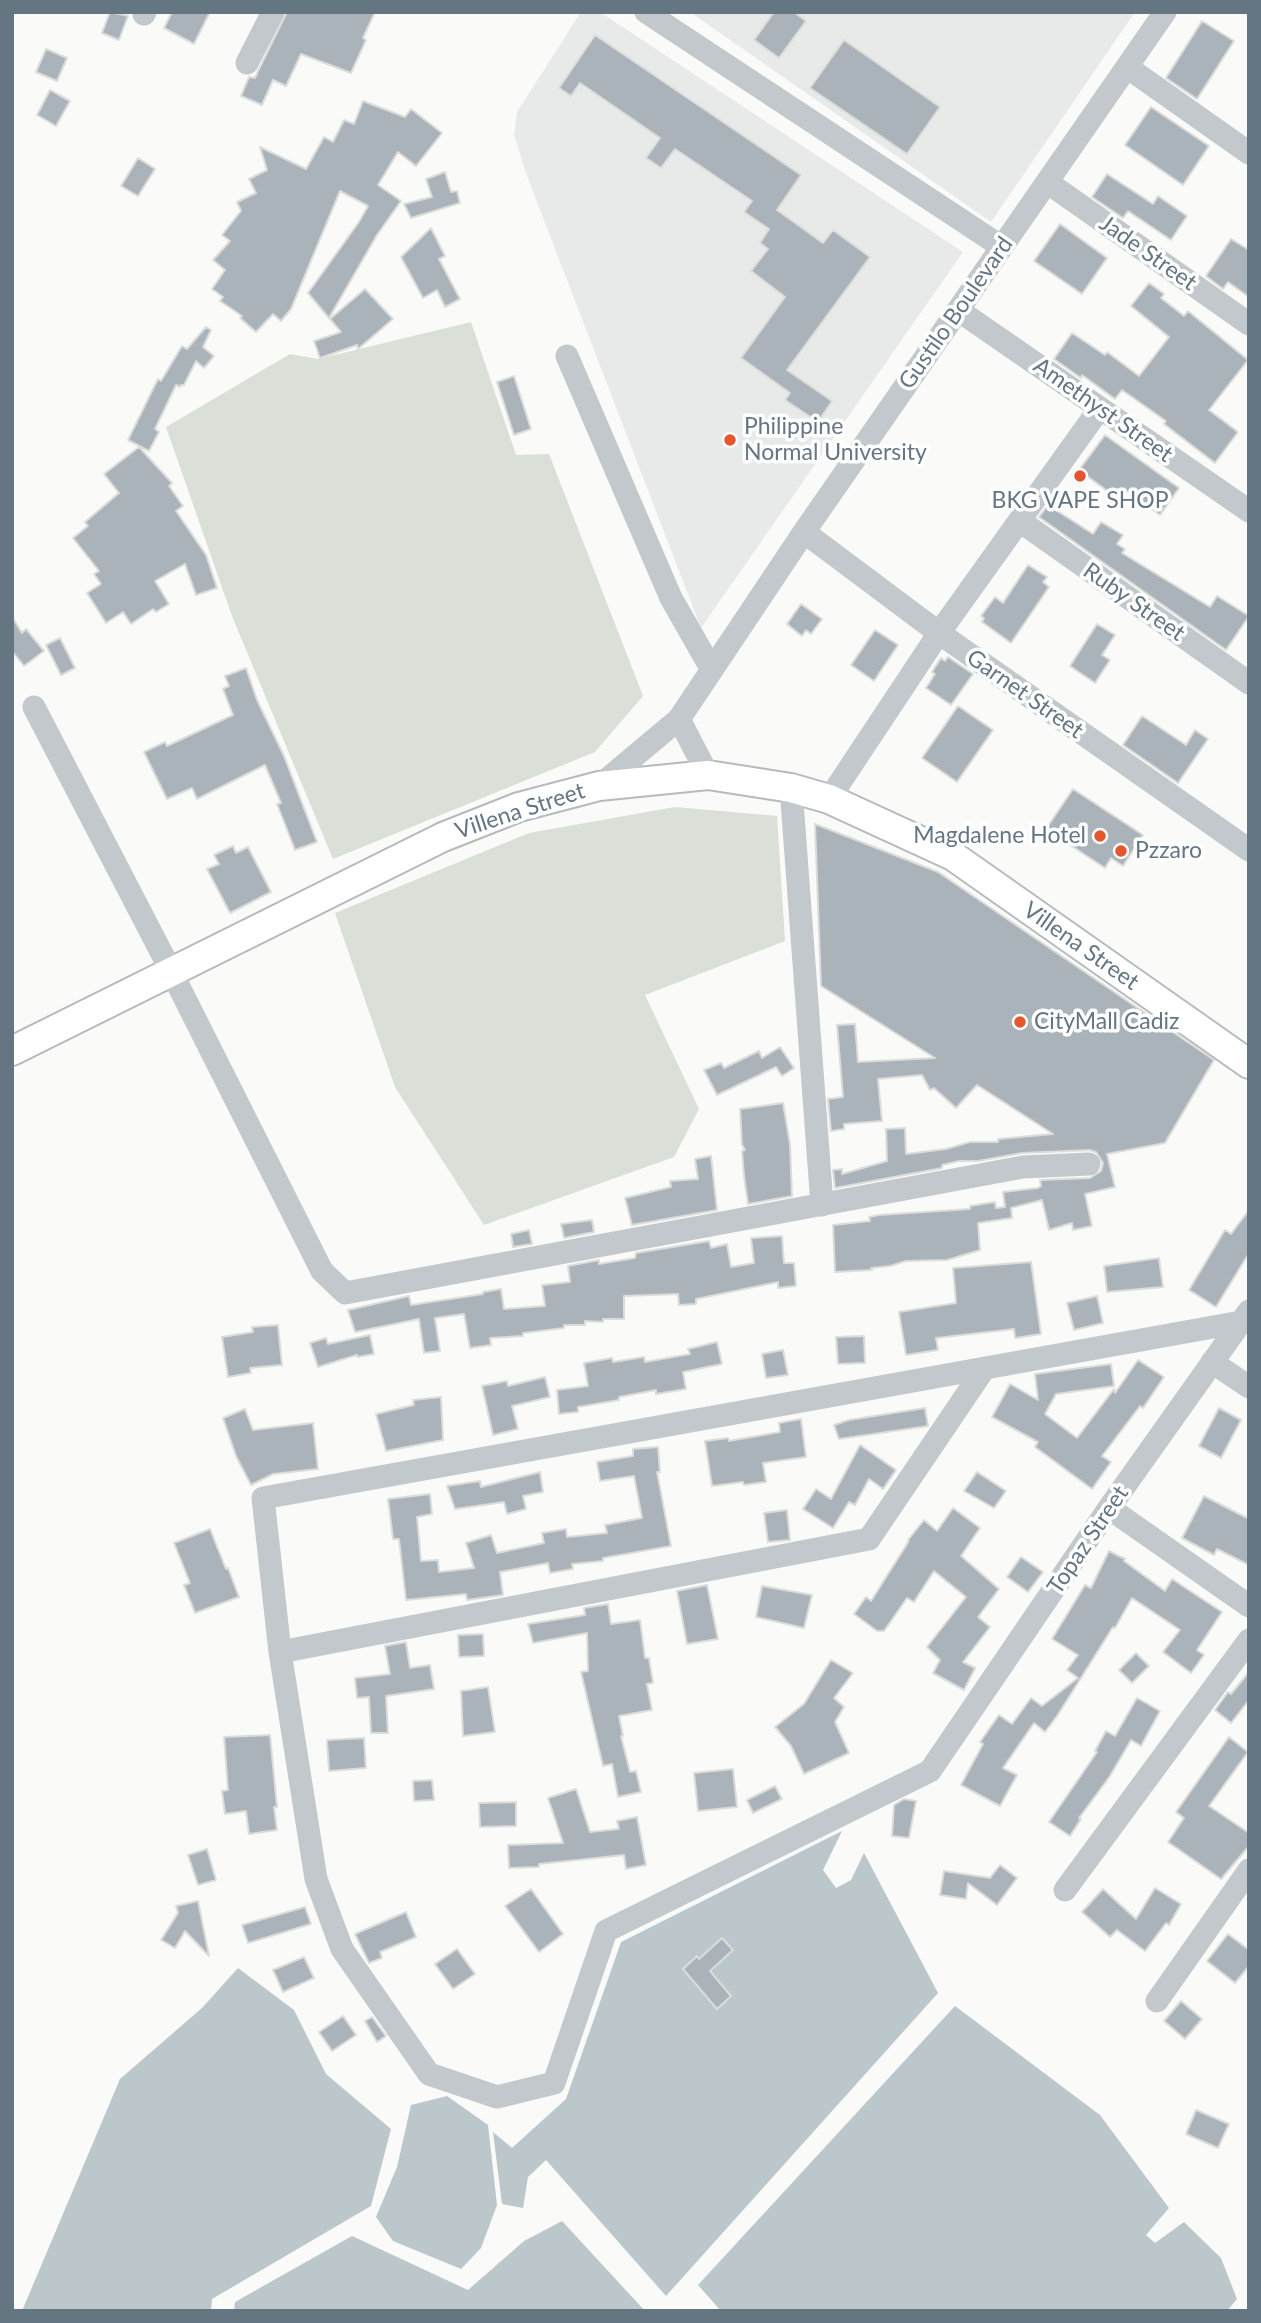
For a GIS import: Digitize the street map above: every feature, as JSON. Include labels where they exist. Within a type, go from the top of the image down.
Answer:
[{"type":"main road","name":"Villena Street","points":[[12,1051],[443,837],[519,807],[599,786],[708,775],[791,788],[829,799],[953,856],[1249,1064]]},
{"type":"street","points":[[247,63],[273,12]]},
{"type":"street","points":[[646,12],[1002,247]]},
{"type":"street","name":"Gustilo Boulevard","points":[[599,786],[679,719],[804,532],[1165,12]]},
{"type":"street","points":[[1127,67],[1249,153]]},
{"type":"street","name":"Jade Street","points":[[1047,182],[1249,324]]},
{"type":"street","name":"Amethyst Street","points":[[958,310],[1249,511]]},
{"type":"street","points":[[567,356],[671,598],[712,670]]},
{"type":"street","points":[[829,799],[939,633],[1100,408]]},
{"type":"street","name":"Ruby Street","points":[[1020,521],[1249,683]]},
{"type":"street","name":"Garnet Street","points":[[804,532],[939,633],[1249,850]]},
{"type":"street","points":[[34,708],[171,971],[322,1271],[345,1293],[1023,1167],[1089,1164]]},
{"type":"street","points":[[679,719],[708,775]]},
{"type":"street","points":[[791,788],[822,1205]]},
{"type":"street","points":[[985,1368],[869,1539],[280,1652],[263,1498],[985,1368],[1245,1316]]},
{"type":"street","name":"Topaz Street","points":[[280,1652],[316,1879],[342,1950],[429,2074],[497,2097],[554,2083],[606,1931],[930,1771],[1109,1508],[1245,1316]]},
{"type":"street","points":[[1212,1362],[1249,1387]]},
{"type":"street","points":[[1109,1508],[1249,1605]]},
{"type":"street","points":[[1065,1890],[1249,1640]]},
{"type":"street","points":[[1157,2001],[1249,1870]]},
{"type":"shaded area","name":"Philippine Normal University","points":[[581,12],[600,12],[963,252],[701,628],[527,176],[514,135],[517,112]]},
{"type":"shaded area","points":[[690,12],[1135,12],[991,222]]},
{"type":"shaded area","points":[[471,322],[516,455],[549,454],[643,696],[595,752],[333,859],[232,616],[166,427],[290,354],[318,359]]},
{"type":"shaded area","points":[[675,807],[777,816],[785,941],[645,995],[699,1109],[674,1157],[484,1225],[395,1087],[335,913],[529,833]]},
{"type":"shaded area","points":[[842,1831],[823,1870],[836,1888],[851,1880],[864,1853],[938,1993],[666,2296],[546,2160],[528,2177],[523,2208],[502,2204],[493,2132],[512,2148],[566,2099],[621,1942]]},
{"type":"shaded area","points":[[238,1968],[294,2010],[326,2074],[391,2129],[371,2206],[212,2299],[211,2311],[22,2311],[120,2079],[202,2008]]},
{"type":"shaded area","points":[[955,2006],[1100,2115],[1169,2208],[1146,2235],[1155,2243],[1184,2222],[1221,2258],[1237,2299],[1227,2311],[721,2311],[698,2285]]},
{"type":"shaded area","points":[[447,2096],[488,2125],[497,2205],[481,2248],[461,2269],[393,2241],[376,2217],[397,2167],[411,2105]]},
{"type":"shaded area","points":[[562,2221],[645,2311],[234,2311],[235,2302],[352,2236],[468,2290],[524,2241]]},
{"type":"building","points":[[110,12],[128,16],[119,40],[102,33]]},
{"type":"building","points":[[172,12],[210,12],[194,44],[164,28]]},
{"type":"building","points":[[287,12],[375,12],[351,73],[301,54],[286,86],[273,80],[262,105],[241,96],[249,77],[255,78]]},
{"type":"building","points":[[774,12],[794,12],[806,21],[779,58],[754,40]]},
{"type":"building","points":[[1202,21],[1234,41],[1197,99],[1166,78]]},
{"type":"building","points":[[595,35],[801,175],[777,210],[823,243],[833,230],[870,257],[787,370],[832,401],[818,422],[785,400],[790,393],[741,358],[785,297],[751,271],[768,249],[760,243],[769,229],[744,212],[752,201],[675,149],[661,168],[646,158],[660,138],[580,83],[571,96],[559,88]]},
{"type":"building","points":[[844,40],[940,107],[907,154],[810,88]]},
{"type":"building","points":[[46,49],[67,58],[57,81],[36,72]]},
{"type":"building","points":[[50,90],[70,101],[56,126],[37,115]]},
{"type":"building","points":[[363,101],[405,117],[411,109],[442,133],[416,166],[398,152],[378,185],[401,201],[377,235],[329,318],[308,293],[368,206],[340,191],[291,309],[281,321],[273,314],[256,332],[240,318],[242,316],[220,301],[223,297],[212,289],[225,270],[213,260],[230,241],[222,235],[241,211],[237,202],[256,193],[249,179],[267,170],[260,147],[306,169],[324,137],[333,142],[344,120],[354,124]]},
{"type":"building","points":[[1151,107],[1209,146],[1183,185],[1125,145]]},
{"type":"building","points":[[138,158],[155,169],[138,196],[121,186]]},
{"type":"building","points":[[445,172],[451,192],[457,191],[460,203],[411,218],[404,204],[432,197],[426,179]]},
{"type":"building","points":[[1107,174],[1153,204],[1158,196],[1187,216],[1171,240],[1128,211],[1123,218],[1092,197]]},
{"type":"building","points":[[1060,224],[1107,258],[1082,294],[1034,261]]},
{"type":"building","points":[[431,228],[445,256],[439,259],[460,299],[445,307],[437,290],[423,298],[401,257]]},
{"type":"building","points":[[1231,239],[1249,250],[1249,297],[1228,282],[1223,289],[1206,276]]},
{"type":"building","points":[[1149,283],[1164,294],[1161,298],[1184,316],[1188,311],[1248,360],[1209,410],[1238,432],[1215,463],[1164,424],[1166,421],[1122,390],[1115,399],[1054,359],[1072,333],[1105,355],[1107,352],[1139,376],[1169,337],[1131,306]]},
{"type":"building","points":[[365,289],[393,319],[358,349],[357,345],[320,358],[314,341],[341,332],[330,319]]},
{"type":"building","points":[[206,327],[211,330],[203,347],[214,356],[204,368],[196,361],[184,385],[176,385],[155,429],[159,432],[149,451],[128,440],[158,379],[161,381],[182,346],[187,349]]},
{"type":"building","points":[[514,376],[531,429],[514,435],[497,382]]},
{"type":"building","points":[[1105,435],[1179,488],[1160,515],[1125,490],[1118,499],[1079,470]]},
{"type":"building","points":[[139,447],[172,483],[169,486],[183,506],[176,511],[206,555],[217,588],[196,595],[185,564],[155,581],[169,604],[156,612],[153,609],[131,624],[123,612],[106,623],[87,593],[101,584],[94,574],[99,571],[73,538],[88,526],[85,522],[119,493],[104,474]]},
{"type":"building","points":[[1048,505],[1093,534],[1101,522],[1123,535],[1117,544],[1125,549],[1122,553],[1210,607],[1217,596],[1249,616],[1226,650],[1039,517]]},
{"type":"building","points":[[1028,565],[1047,577],[1043,582],[1049,587],[1011,643],[982,622],[984,618],[981,616],[995,597],[1003,603]]},
{"type":"building","points":[[801,604],[822,619],[811,634],[806,630],[802,636],[787,624]]},
{"type":"building","points":[[12,617],[22,633],[26,629],[44,651],[24,666],[12,651]]},
{"type":"building","points":[[1097,624],[1115,635],[1102,655],[1110,660],[1095,683],[1070,666]]},
{"type":"building","points":[[875,630],[898,645],[874,681],[851,665]]},
{"type":"building","points":[[60,638],[75,668],[61,675],[46,645]]},
{"type":"building","points":[[948,657],[973,674],[951,705],[926,688],[941,658],[945,661]]},
{"type":"building","points":[[246,668],[317,842],[295,850],[277,804],[281,803],[265,765],[197,799],[192,788],[167,799],[144,752],[165,742],[167,746],[233,715],[223,689],[229,686],[225,676]]},
{"type":"building","points":[[958,706],[993,730],[957,782],[922,758]]},
{"type":"building","points":[[1142,716],[1186,745],[1195,730],[1208,739],[1178,783],[1123,745]]},
{"type":"building","points":[[1073,789],[1143,835],[1123,866],[1111,858],[1105,868],[1046,829]]},
{"type":"building","name":"CityMall Cadiz","points":[[815,824],[938,872],[1214,1060],[1165,1143],[1107,1154],[1115,1187],[1085,1194],[1092,1226],[1073,1230],[1072,1223],[1049,1230],[1042,1200],[1011,1208],[1012,1218],[978,1223],[980,1250],[947,1260],[906,1261],[871,1268],[872,1270],[835,1272],[833,1225],[870,1221],[869,1217],[879,1215],[970,1209],[970,1206],[995,1202],[996,1208],[1005,1207],[1003,1192],[1038,1188],[1041,1186],[1040,1180],[1090,1178],[1101,1171],[1103,1163],[1096,1152],[1089,1150],[1022,1153],[978,1161],[959,1161],[942,1165],[942,1168],[835,1188],[833,1170],[842,1169],[842,1174],[887,1161],[886,1129],[905,1128],[906,1154],[946,1149],[970,1142],[998,1142],[998,1139],[1053,1134],[977,1085],[956,1108],[934,1088],[930,1090],[922,1075],[878,1079],[882,1121],[844,1124],[844,1129],[831,1131],[828,1099],[843,1097],[837,1025],[855,1024],[858,1062],[935,1058],[821,986]]},
{"type":"building","points":[[233,846],[236,853],[248,847],[271,892],[230,913],[207,869],[219,864],[214,855]]},
{"type":"building","points":[[780,1047],[794,1068],[782,1076],[776,1067],[717,1095],[704,1070],[721,1063],[724,1068],[759,1051],[762,1058]]},
{"type":"building","points":[[783,1103],[790,1144],[792,1196],[748,1204],[740,1109]]},
{"type":"building","points":[[711,1156],[717,1210],[632,1225],[625,1198],[671,1187],[670,1181],[698,1179],[695,1159]]},
{"type":"building","points":[[1249,1210],[1249,1253],[1216,1307],[1189,1290],[1225,1230],[1231,1234]]},
{"type":"building","points":[[592,1220],[594,1232],[564,1238],[561,1224]]},
{"type":"building","points":[[529,1230],[532,1244],[513,1247],[511,1234]]},
{"type":"building","points":[[782,1236],[784,1263],[794,1263],[796,1286],[778,1288],[778,1282],[696,1299],[696,1304],[679,1305],[678,1294],[624,1296],[624,1319],[585,1321],[585,1325],[564,1325],[564,1328],[523,1333],[523,1336],[490,1338],[491,1345],[470,1348],[464,1314],[435,1318],[440,1351],[424,1353],[419,1319],[355,1332],[348,1310],[409,1296],[411,1305],[501,1289],[504,1309],[545,1306],[542,1285],[570,1282],[568,1266],[599,1260],[599,1264],[635,1258],[636,1253],[709,1241],[711,1248],[727,1244],[731,1267],[754,1263],[751,1238]]},
{"type":"building","points":[[1159,1258],[1163,1287],[1107,1292],[1104,1266]]},
{"type":"building","points":[[1031,1262],[1041,1334],[1015,1338],[1014,1329],[936,1338],[938,1350],[906,1355],[899,1312],[956,1303],[953,1268]]},
{"type":"building","points":[[1097,1296],[1103,1323],[1074,1330],[1067,1303]]},
{"type":"building","points":[[278,1325],[282,1365],[250,1368],[251,1373],[228,1377],[222,1337],[253,1332],[252,1327]]},
{"type":"building","points":[[370,1335],[374,1354],[357,1355],[318,1367],[310,1343],[326,1338],[328,1344]]},
{"type":"building","points":[[864,1336],[865,1363],[838,1364],[836,1337]]},
{"type":"building","points":[[717,1342],[722,1364],[683,1372],[686,1389],[656,1394],[656,1390],[619,1397],[619,1400],[578,1407],[578,1412],[559,1414],[557,1390],[588,1386],[584,1363],[612,1358],[613,1362],[644,1357],[645,1362],[690,1354],[688,1349]]},
{"type":"building","points":[[783,1350],[788,1375],[766,1378],[762,1354]]},
{"type":"building","points":[[1138,1360],[1164,1377],[1143,1408],[1140,1406],[1102,1456],[1111,1462],[1092,1489],[1035,1447],[1038,1442],[992,1417],[1010,1384],[1038,1400],[1035,1374],[1111,1364],[1114,1386],[1056,1394],[1045,1414],[1077,1438],[1114,1389],[1115,1393]]},
{"type":"building","points":[[545,1377],[550,1397],[512,1406],[518,1429],[493,1435],[482,1386],[507,1381],[508,1386]]},
{"type":"building","points":[[441,1397],[443,1440],[386,1451],[376,1414],[414,1405],[413,1400]]},
{"type":"building","points":[[925,1408],[928,1426],[839,1439],[834,1425],[849,1420]]},
{"type":"building","points":[[1219,1408],[1241,1420],[1221,1458],[1199,1446]]},
{"type":"building","points":[[245,1409],[253,1430],[313,1423],[318,1469],[273,1474],[251,1485],[236,1456],[223,1418]]},
{"type":"building","points":[[801,1419],[806,1457],[763,1463],[766,1482],[712,1486],[705,1441],[728,1438],[729,1441],[780,1432],[779,1423]]},
{"type":"building","points":[[860,1445],[896,1470],[883,1489],[869,1479],[855,1505],[849,1502],[833,1528],[803,1509],[816,1489],[831,1499]]},
{"type":"building","points":[[658,1447],[660,1472],[657,1472],[671,1546],[603,1558],[603,1561],[572,1564],[573,1569],[550,1573],[548,1563],[500,1572],[503,1595],[467,1600],[466,1594],[406,1600],[399,1539],[393,1539],[388,1499],[430,1494],[432,1514],[417,1517],[421,1561],[438,1560],[439,1572],[474,1568],[466,1543],[491,1535],[497,1553],[544,1543],[542,1533],[566,1529],[567,1537],[607,1533],[605,1525],[642,1518],[634,1476],[600,1481],[597,1462],[633,1456],[633,1449]]},
{"type":"building","points":[[540,1472],[543,1492],[523,1496],[526,1509],[507,1514],[504,1502],[455,1509],[447,1486],[480,1481],[481,1487]]},
{"type":"building","points":[[977,1472],[1006,1491],[994,1508],[964,1491]]},
{"type":"building","points":[[1204,1496],[1249,1519],[1249,1565],[1217,1549],[1214,1555],[1182,1538]]},
{"type":"building","points":[[953,1508],[980,1528],[961,1556],[999,1589],[978,1617],[990,1627],[963,1662],[975,1668],[964,1690],[933,1673],[940,1660],[927,1647],[966,1597],[934,1571],[914,1602],[907,1598],[884,1631],[877,1631],[854,1614],[866,1597],[871,1601],[908,1540],[924,1520],[937,1531]]},
{"type":"building","points":[[787,1510],[790,1540],[768,1542],[764,1513]]},
{"type":"building","points":[[210,1529],[239,1597],[195,1613],[184,1585],[190,1583],[174,1543]]},
{"type":"building","points":[[1109,1551],[1125,1559],[1124,1561],[1165,1591],[1172,1579],[1222,1612],[1197,1650],[1204,1655],[1191,1673],[1163,1652],[1180,1630],[1132,1598],[1045,1732],[1034,1723],[1003,1768],[1017,1775],[1000,1806],[961,1785],[983,1744],[980,1742],[999,1715],[1012,1724],[1031,1698],[1042,1706],[1078,1678],[1067,1670],[1078,1655],[1052,1639],[1085,1585],[1091,1588]]},
{"type":"building","points":[[1021,1557],[1043,1572],[1028,1592],[1007,1577]]},
{"type":"building","points":[[707,1585],[718,1639],[687,1644],[677,1591]]},
{"type":"building","points":[[762,1586],[812,1595],[804,1628],[756,1617]]},
{"type":"building","points":[[608,1604],[611,1624],[640,1620],[645,1658],[649,1658],[653,1683],[647,1684],[652,1710],[619,1716],[630,1772],[636,1771],[641,1792],[618,1797],[612,1764],[603,1766],[581,1672],[588,1671],[587,1633],[533,1643],[528,1624],[585,1615],[584,1608]]},
{"type":"building","points":[[483,1634],[484,1656],[459,1657],[458,1635]]},
{"type":"building","points":[[406,1642],[410,1668],[430,1665],[434,1689],[386,1696],[388,1733],[371,1733],[369,1697],[357,1698],[355,1678],[390,1674],[385,1646]]},
{"type":"building","points":[[1136,1653],[1149,1666],[1132,1683],[1119,1670]]},
{"type":"building","points":[[831,1660],[853,1673],[834,1698],[844,1707],[835,1722],[849,1753],[804,1774],[791,1746],[775,1727],[804,1704]]},
{"type":"building","points":[[1249,1672],[1249,1700],[1231,1723],[1215,1710],[1228,1692],[1231,1694]]},
{"type":"building","points":[[488,1687],[495,1732],[463,1736],[461,1691]]},
{"type":"building","points":[[1137,1698],[1160,1711],[1141,1746],[1131,1740],[1070,1836],[1049,1822],[1097,1752],[1095,1751],[1106,1731],[1115,1736]]},
{"type":"building","points":[[270,1735],[277,1830],[249,1834],[246,1811],[225,1814],[222,1791],[228,1790],[224,1737]]},
{"type":"building","points":[[1229,1737],[1248,1752],[1209,1806],[1249,1833],[1249,1846],[1221,1879],[1168,1842],[1184,1818],[1176,1812]]},
{"type":"building","points":[[364,1738],[366,1768],[329,1771],[327,1740]]},
{"type":"building","points":[[733,1769],[737,1807],[698,1811],[694,1773]]},
{"type":"building","points":[[432,1780],[434,1800],[414,1801],[413,1781]]},
{"type":"building","points":[[775,1786],[782,1799],[753,1813],[747,1800]]},
{"type":"building","points":[[576,1789],[590,1832],[619,1829],[617,1821],[637,1817],[646,1865],[626,1869],[624,1855],[539,1864],[539,1867],[509,1868],[508,1845],[563,1843],[548,1798]]},
{"type":"building","points":[[904,1799],[916,1801],[909,1838],[892,1836],[894,1805]]},
{"type":"building","points":[[516,1802],[516,1826],[480,1827],[479,1803]]},
{"type":"building","points":[[207,1849],[216,1880],[198,1885],[188,1855]]},
{"type":"building","points":[[1000,1865],[1017,1878],[997,1905],[968,1883],[966,1899],[940,1895],[944,1871],[990,1878]]},
{"type":"building","points":[[1155,1888],[1181,1904],[1169,1925],[1166,1923],[1145,1951],[1117,1930],[1110,1937],[1082,1912],[1103,1889],[1136,1919]]},
{"type":"building","points":[[531,1889],[563,1934],[539,1952],[505,1906]]},
{"type":"building","points":[[198,1901],[209,1956],[185,1931],[175,1948],[161,1940],[178,1913],[176,1906]]},
{"type":"building","points":[[305,1907],[311,1924],[248,1943],[242,1925]]},
{"type":"building","points":[[406,1912],[416,1937],[380,1952],[382,1958],[369,1963],[355,1934]]},
{"type":"building","points":[[1228,1934],[1249,1950],[1249,1966],[1235,1983],[1207,1961]]},
{"type":"building","points":[[722,1938],[733,1950],[710,1971],[731,1996],[717,2009],[683,1969],[697,1956],[699,1959]]},
{"type":"building","points":[[457,1949],[475,1974],[453,1989],[435,1964]]},
{"type":"building","points":[[304,1957],[314,1978],[283,1992],[273,1970]]},
{"type":"building","points":[[1181,2001],[1202,2019],[1185,2039],[1164,2021]]},
{"type":"building","points":[[343,2016],[356,2035],[332,2051],[319,2032]]},
{"type":"building","points":[[372,2017],[386,2036],[377,2042],[365,2021]]},
{"type":"building","points":[[1196,2110],[1229,2124],[1218,2148],[1186,2134]]},
{"type":"place","name":"Philippine Normal University","points":[[730,440]]},
{"type":"place","name":"BKG VAPE SHOP","points":[[1080,476]]},
{"type":"place","name":"Magdalene Hotel","points":[[1100,836]]},
{"type":"place","name":"Pzzaro","points":[[1121,851]]},
{"type":"place","name":"CityMall Cadiz","points":[[1020,1022]]}]
